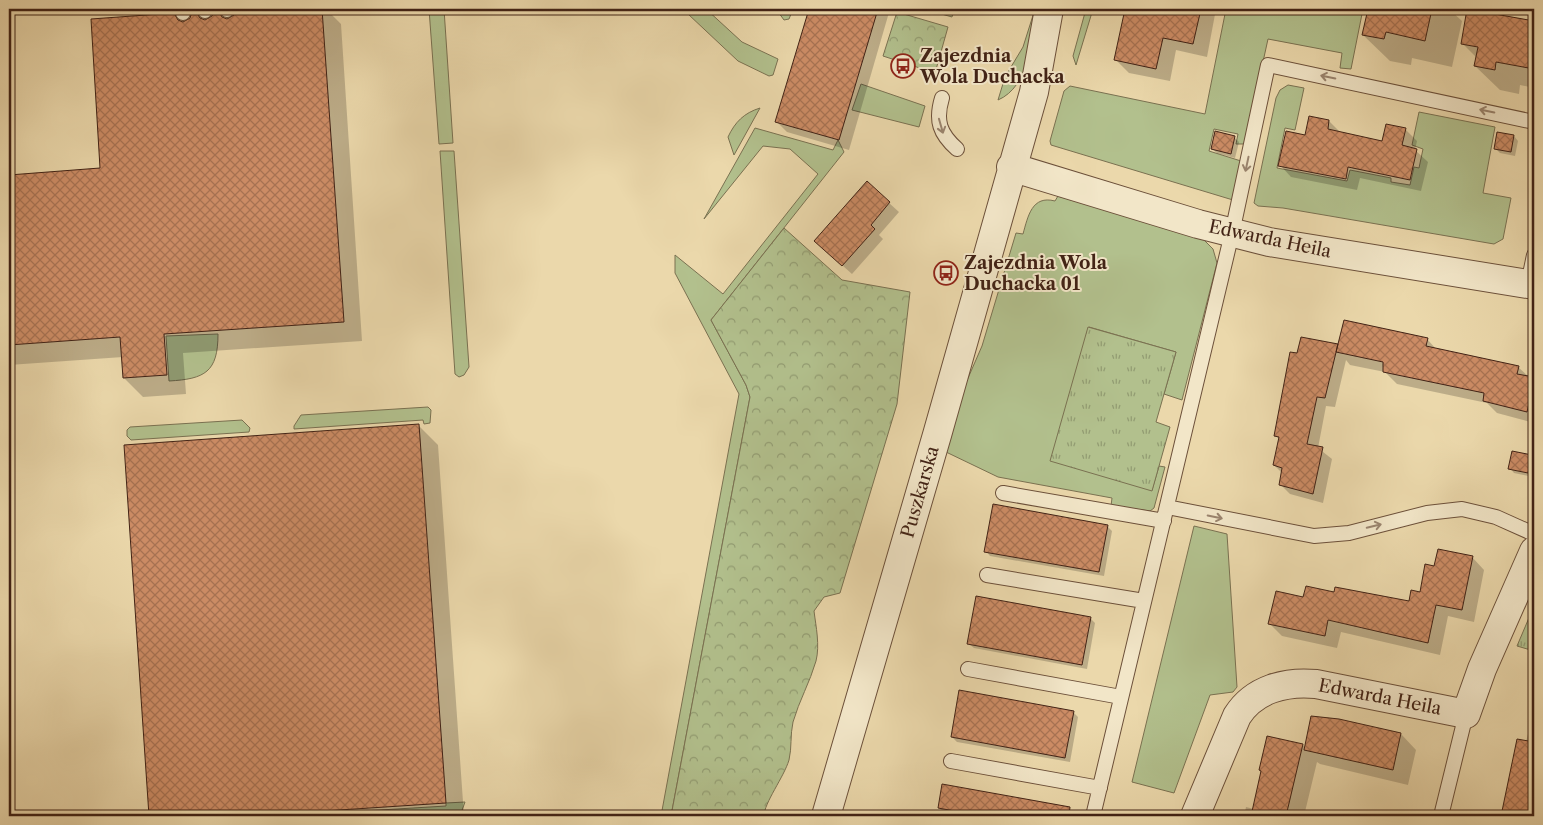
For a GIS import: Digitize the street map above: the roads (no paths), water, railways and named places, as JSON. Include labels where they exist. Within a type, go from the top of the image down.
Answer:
[{"type":"street","points":[[1034,92],[1049,9]]},
{"type":"street","points":[[1034,92],[1056,39],[1065,9]]},
{"type":"street","name":"Puszkarska","points":[[826,816],[1034,92]]},
{"type":"street","name":"Edwarda Heila","points":[[1012,167],[1232,233],[1311,250],[1531,285]]},
{"type":"street","name":"Edwarda Heila","points":[[1195,816],[1237,716],[1251,699],[1273,688],[1296,683],[1316,684],[1466,714],[1482,669],[1534,551]]},
{"type":"lane","points":[[1093,816],[1232,233],[1268,64],[1534,122]]},
{"type":"lane","points":[[942,98],[938,109],[940,124],[945,138],[958,149]]},
{"type":"lane","points":[[1531,285],[1534,255]]},
{"type":"lane","points":[[1003,493],[1164,521]]},
{"type":"lane","points":[[1167,507],[1314,536],[1349,533],[1427,514],[1462,509],[1496,517],[1534,534]]},
{"type":"lane","points":[[987,575],[1144,601]]},
{"type":"lane","points":[[968,669],[1121,697]]},
{"type":"lane","points":[[1441,816],[1466,714]]},
{"type":"lane","points":[[951,761],[1100,788]]},
{"type":"place","name":"Zajezdnia Wola Duchacka","points":[[903,66]]},
{"type":"place","name":"Zajezdnia Wola Duchacka 01","points":[[946,273]]}]
